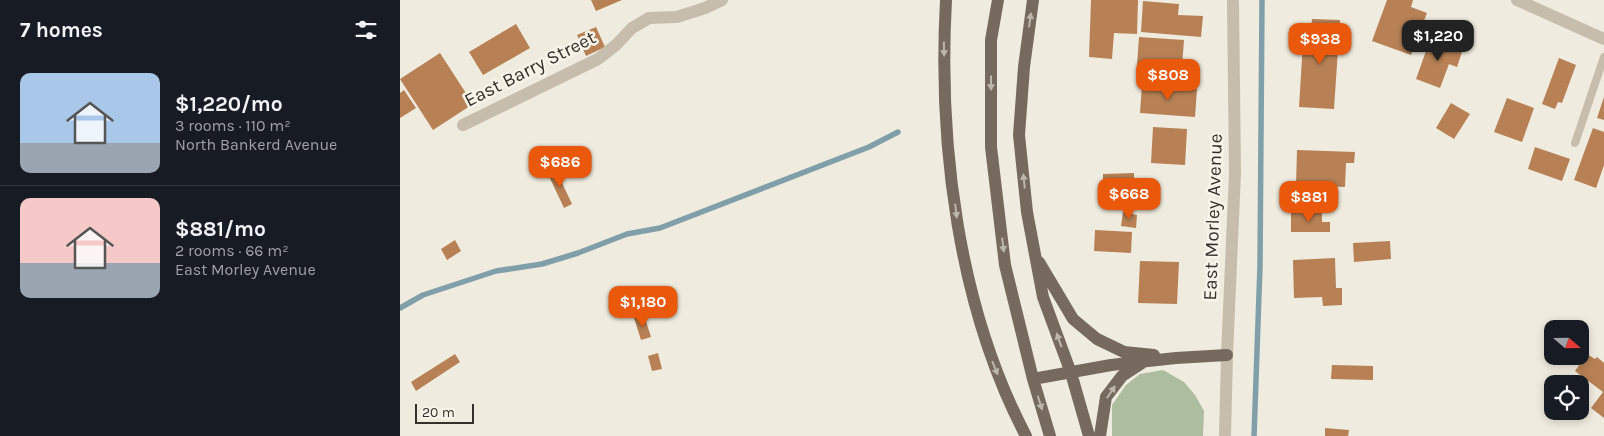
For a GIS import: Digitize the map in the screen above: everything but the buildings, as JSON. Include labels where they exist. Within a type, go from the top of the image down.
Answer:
[{"type":"main road","points":[[946,0],[943,41],[946,129],[960,245],[975,304],[993,362],[1026,436]]},
{"type":"main road","points":[[998,0],[991,40],[991,147],[1005,265],[1033,379],[1050,436]]},
{"type":"main road","points":[[1033,0],[1024,67],[1019,135],[1027,212],[1043,297],[1071,372],[1089,436]]},
{"type":"main road","points":[[1034,252],[1073,320],[1097,339],[1124,352],[1176,358]]},
{"type":"main road","points":[[1033,379],[1145,361],[1227,355]]},
{"type":"main road","points":[[1100,436],[1106,397],[1122,376],[1145,361]]},
{"type":"street","name":"East Barry Street","points":[[463,125],[598,59],[616,45],[632,28],[649,18],[677,17],[722,0]]},
{"type":"street","points":[[1517,0],[1604,39]]},
{"type":"street","name":"East Morley Avenue","points":[[1225,436],[1234,173],[1230,2]]},
{"type":"lane","points":[[1575,143],[1604,57]]},
{"type":"green space","points":[[1163,370],[1184,382],[1195,395],[1204,411],[1203,436],[1112,436],[1112,405],[1126,385],[1140,374]]},
{"type":"waterway","points":[[1254,436],[1260,266],[1262,0]]},
{"type":"waterway","points":[[400,308],[423,295],[496,271],[542,264],[578,253],[627,234],[660,228],[869,147],[898,132]]}]
